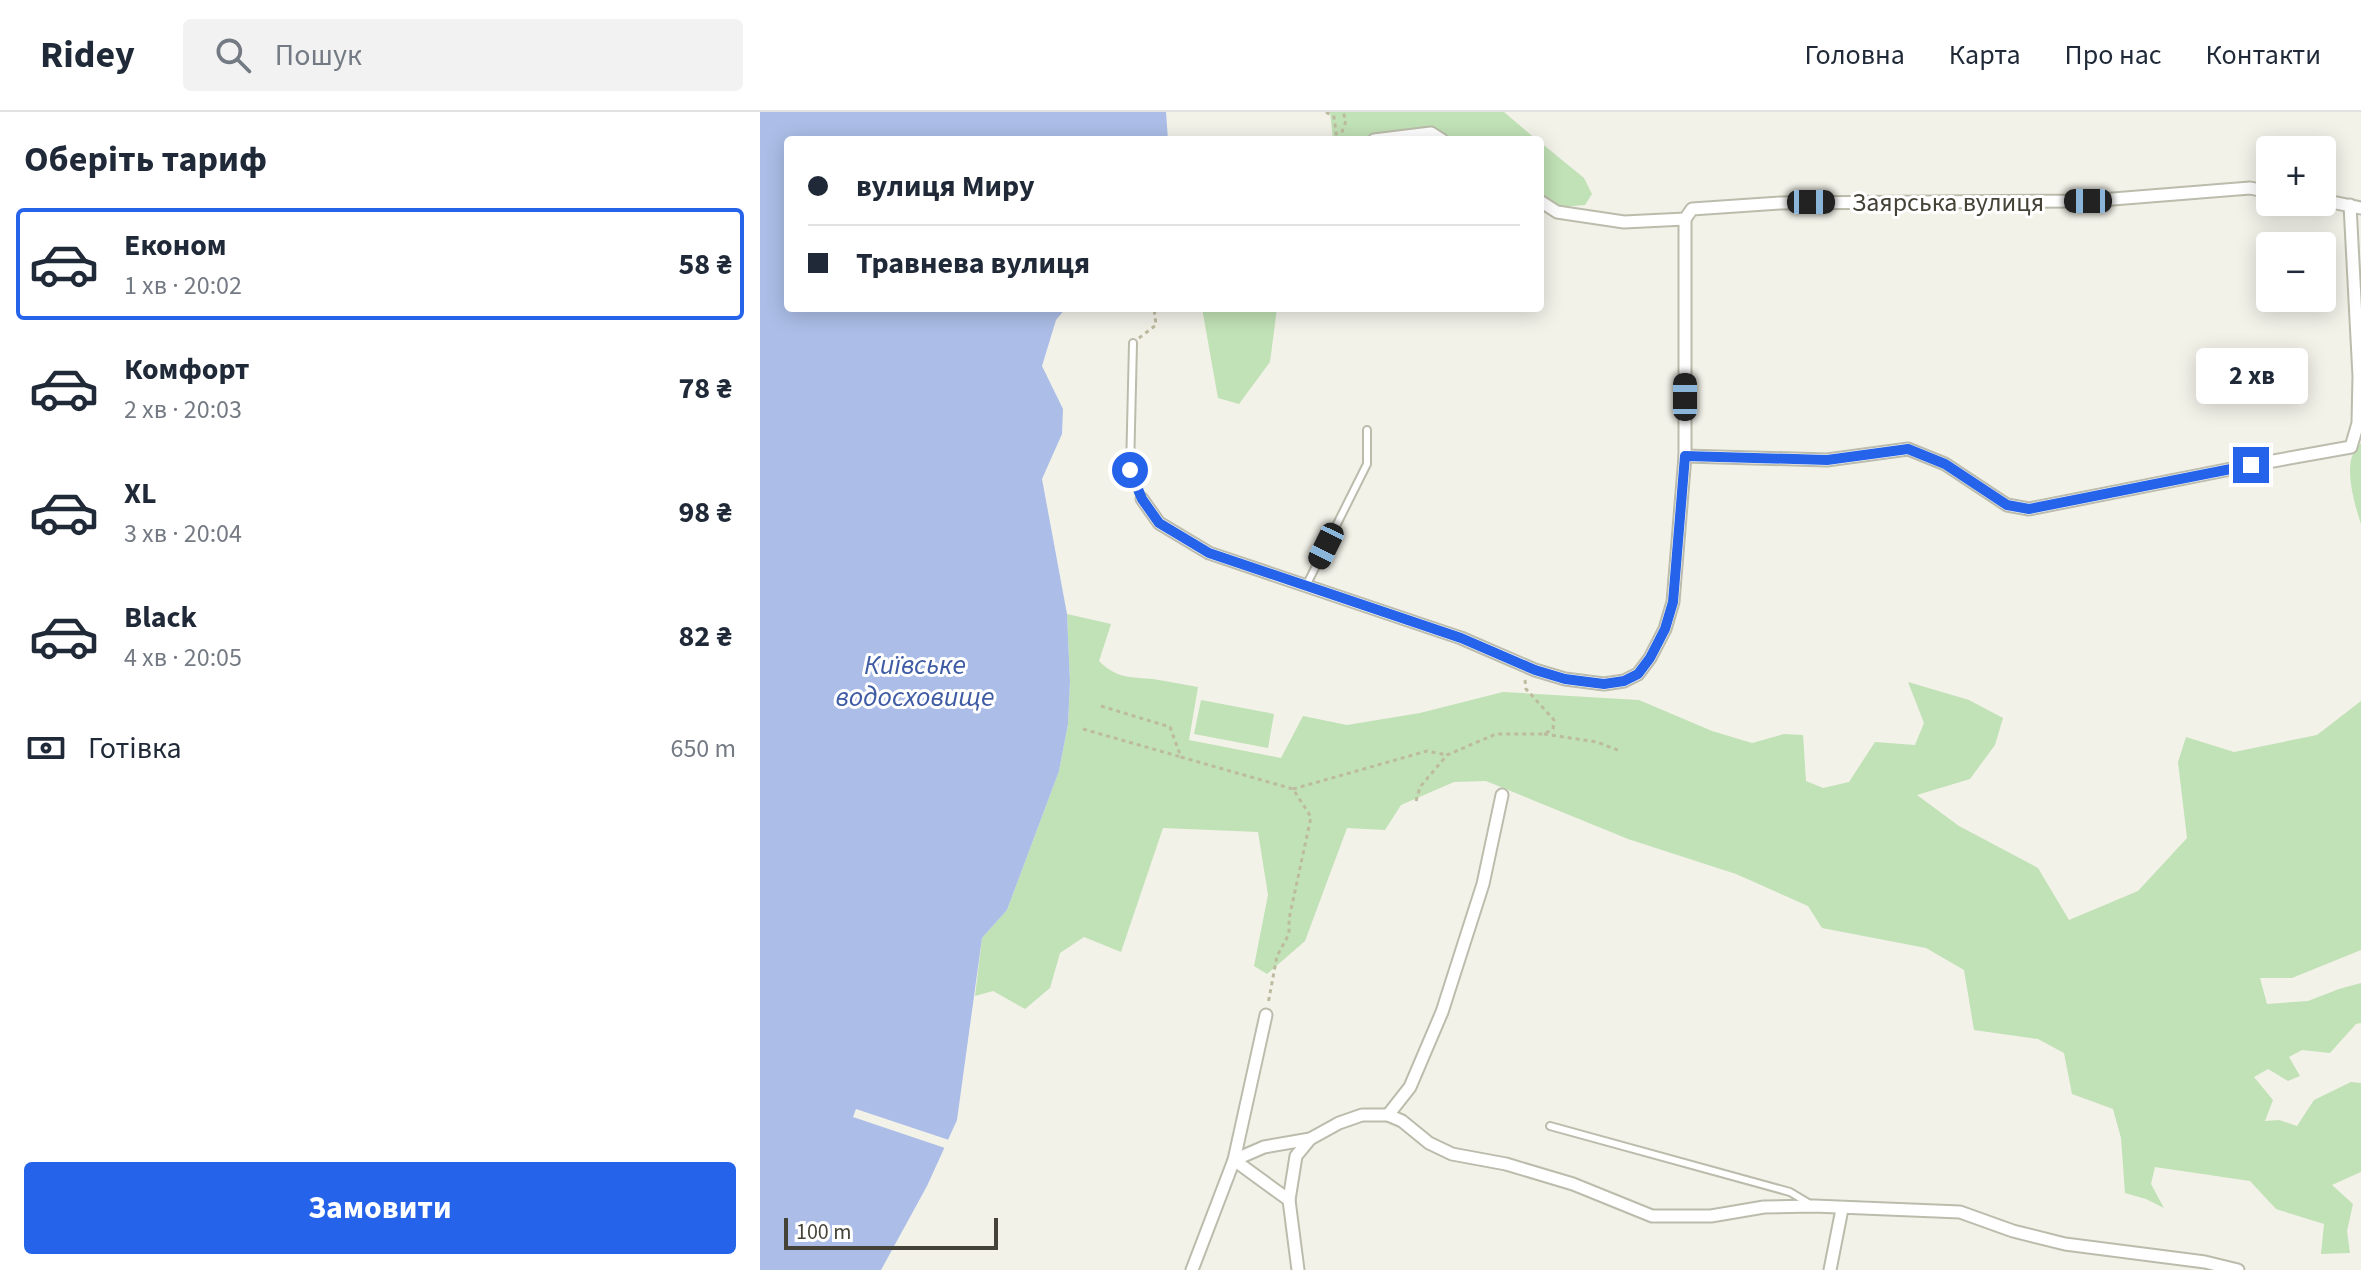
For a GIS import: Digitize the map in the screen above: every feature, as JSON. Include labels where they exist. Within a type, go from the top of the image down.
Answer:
[{"type":"street","points":[[1407,136],[1431,133],[1436,136]]},
{"type":"street","name":"Заярська вулиця","points":[[1544,204],[1557,212],[1624,222],[1685,219],[1692,209],[1780,203],[2088,201],[2256,189]]},
{"type":"street","points":[[1685,456],[1827,460],[1908,449],[1945,464],[2007,505],[2029,509],[2351,447],[2358,423],[2359,376],[2356,206],[2336,202]]},
{"type":"street","points":[[1142,499],[1159,523],[1209,553],[1461,638],[1535,670],[1565,679],[1604,684],[1624,681],[1638,674],[1665,629],[1673,602],[1685,456],[1685,219]]},
{"type":"street","points":[[1388,1115],[1410,1087],[1442,1012],[1483,884],[1502,795]]},
{"type":"street","points":[[1192,1270],[1234,1160],[1266,1015]]},
{"type":"street","points":[[1234,1160],[1264,1147],[1310,1139],[1362,1115],[1388,1115],[1402,1121],[1429,1143],[1452,1154],[1506,1164],[1573,1184],[1652,1216],[1711,1216],[1764,1207],[1814,1206],[1960,1212],[2013,1231],[2065,1244],[2205,1262],[2238,1270]]},
{"type":"street","points":[[1298,1270],[1289,1200],[1296,1156],[1310,1139]]},
{"type":"street","points":[[1234,1160],[1289,1200]]},
{"type":"street","points":[[1830,1270],[1842,1209]]},
{"type":"lane","points":[[1133,343],[1130,470],[1142,499]]},
{"type":"lane","points":[[1306,586],[1367,464],[1367,430]]},
{"type":"lane","points":[[1550,1126],[1790,1192],[1814,1206]]},
{"type":"path","points":[[1326,112],[1334,117],[1337,136]]},
{"type":"path","points":[[1340,136],[1346,121],[1343,112]]},
{"type":"path","points":[[1133,343],[1156,325],[1154,312]]},
{"type":"path","points":[[1535,670],[1524,679],[1526,689],[1554,720],[1553,729],[1544,734]]},
{"type":"path","points":[[1101,706],[1170,727],[1181,757]]},
{"type":"path","points":[[1083,729],[1293,789],[1427,751],[1447,755]]},
{"type":"path","points":[[1416,801],[1420,787],[1447,755],[1496,734],[1544,734],[1597,742],[1620,751]]},
{"type":"path","points":[[1266,1015],[1277,956],[1289,934],[1289,919],[1311,817],[1293,789]]},
{"type":"green space","points":[[1330,112],[1504,112],[1532,136],[1446,136],[1433,128],[1392,136],[1333,136]]},
{"type":"green space","points":[[1544,145],[1584,178],[1592,194],[1585,205],[1560,207],[1544,197]]},
{"type":"green space","points":[[1203,312],[1276,312],[1270,362],[1239,404],[1218,398]]},
{"type":"green space","points":[[2361,443],[2361,524],[2350,470],[2353,454]]},
{"type":"green space","points":[[1067,614],[1111,624],[1099,661],[1113,672],[1198,687],[1189,740],[1281,758],[1303,716],[1347,725],[1420,713],[1503,692],[1639,700],[1712,731],[1752,743],[1784,734],[1803,735],[1806,781],[1823,788],[1849,782],[1875,742],[1915,745],[1924,723],[1908,682],[1969,700],[2003,718],[1995,745],[1970,779],[1917,795],[1959,826],[2038,868],[2069,920],[2138,891],[2187,838],[2178,762],[2186,737],[2234,752],[2317,735],[2361,701],[2361,950],[2292,978],[2260,978],[2267,1004],[2308,1001],[2361,983],[2361,1023],[2356,1024],[2330,1053],[2302,1050],[2289,1057],[2300,1076],[2288,1081],[2268,1069],[2254,1077],[2273,1100],[2265,1121],[2279,1120],[2297,1126],[2314,1100],[2351,1082],[2361,1083],[2361,1172],[2332,1185],[2353,1204],[2347,1231],[2350,1253],[2321,1254],[2324,1224],[2276,1209],[2250,1181],[2155,1167],[2151,1184],[2164,1208],[2125,1193],[2121,1138],[2113,1109],[2072,1094],[2064,1053],[2038,1039],[1974,1030],[1964,970],[1926,948],[1822,928],[1808,906],[1736,874],[1628,839],[1486,781],[1454,782],[1401,805],[1385,830],[1347,828],[1305,941],[1267,974],[1254,966],[1268,895],[1258,832],[1163,828],[1121,952],[1084,937],[1060,953],[1050,988],[1025,1009],[993,991],[975,996],[982,938],[1007,910],[1059,771],[1068,724]]},
{"type":"green space","points":[[1201,700],[1274,714],[1268,748],[1194,734]]},
{"type":"water","name":"Київське водосховище","points":[[760,112],[1166,112],[1168,136],[784,136],[784,312],[1063,312],[1056,320],[1042,366],[1063,409],[1062,434],[1042,479],[1067,614],[1070,682],[1068,724],[1059,771],[1007,910],[982,938],[957,1120],[927,1186],[881,1270],[760,1270]]},
{"type":"pier","points":[[856,1109],[949,1140],[945,1148],[853,1117]]},
{"type":"route","points":[[1130,470],[1142,499],[1159,523],[1209,553],[1461,638],[1535,670],[1565,679],[1604,684],[1624,681],[1638,674],[1665,629],[1673,602],[1685,456],[1827,460],[1908,449],[1945,464],[2007,505],[2029,509],[2251,465]]}]
